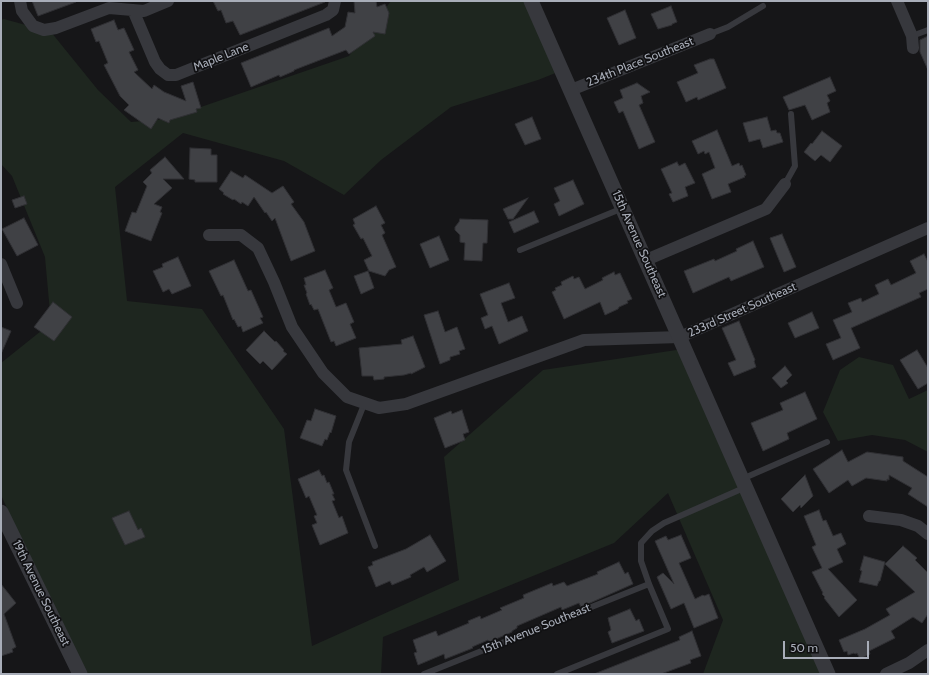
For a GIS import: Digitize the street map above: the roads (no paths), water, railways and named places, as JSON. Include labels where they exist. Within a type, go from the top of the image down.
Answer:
[{"type":"street","points":[[20,1],[22,11],[33,26],[44,30],[56,28],[109,8],[144,11],[168,1]]},
{"type":"street","name":"Maple Lane","points":[[133,10],[155,62],[160,69],[168,75],[176,75],[326,15],[333,10],[336,1]]},
{"type":"street","name":"15th Avenue Southeast","points":[[531,1],[828,674]]},
{"type":"street","points":[[897,1],[912,36],[913,48]]},
{"type":"street","name":"234th Place Southeast","points":[[570,90],[710,34]]},
{"type":"street","points":[[646,260],[766,209],[785,184]]},
{"type":"street","name":"233rd Street Southeast","points":[[209,235],[241,235],[258,248],[274,282],[292,327],[323,374],[347,397],[379,408],[406,404],[584,340],[680,337],[928,228]]},
{"type":"street","points":[[1,264],[17,303]]},
{"type":"street","name":"19th Avenue Southeast","points":[[1,512],[80,674]]},
{"type":"street","points":[[869,516],[901,520],[918,526],[928,534]]},
{"type":"street","points":[[886,674],[911,669],[928,650]]},
{"type":"lane","points":[[710,34],[728,27],[763,6]]},
{"type":"lane","points":[[912,36],[928,30]]},
{"type":"lane","points":[[785,184],[795,166],[791,114]]},
{"type":"lane","points":[[520,250],[623,208]]},
{"type":"lane","points":[[365,402],[349,442],[346,470],[375,546]]},
{"type":"lane","points":[[557,674],[668,629],[641,561],[641,543],[652,531],[664,523],[827,442]]},
{"type":"lane","name":"15th Avenue Southeast","points":[[424,674],[649,584]]}]
